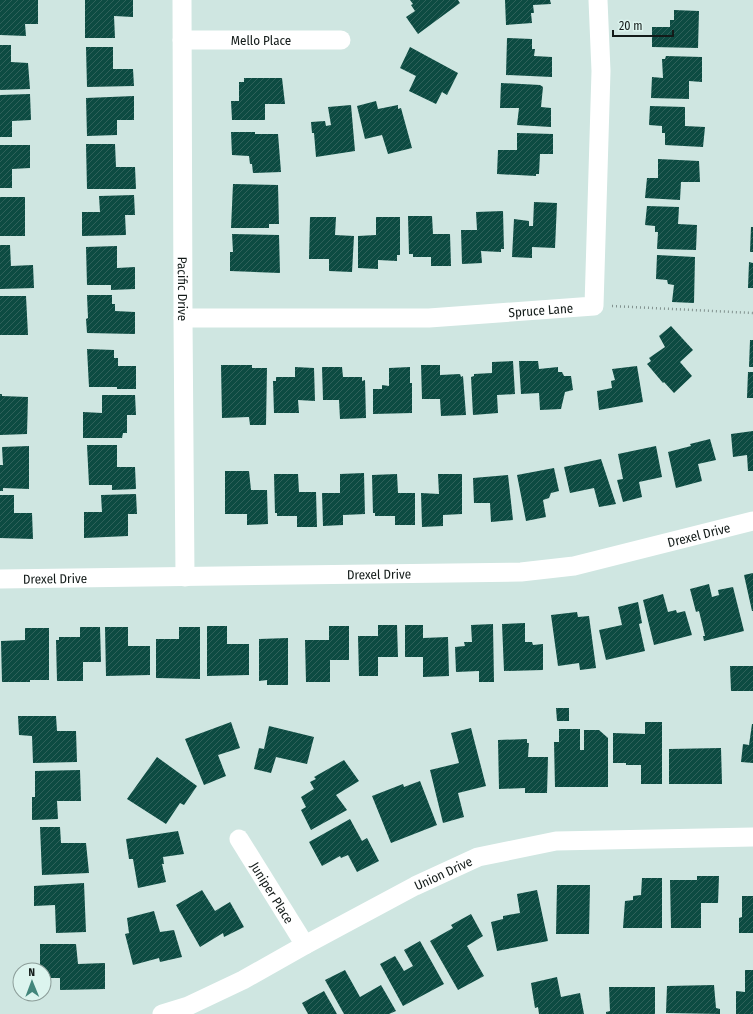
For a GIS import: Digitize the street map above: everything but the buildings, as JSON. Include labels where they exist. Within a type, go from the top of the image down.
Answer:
[{"type":"street","name":"Pacific Drive","points":[[182,0],[185,577]]},
{"type":"street","points":[[594,306],[601,71],[598,0]]},
{"type":"street","name":"Mello Place","points":[[182,40],[341,40]]},
{"type":"street","name":"Spruce Lane","points":[[183,318],[429,318],[594,306]]},
{"type":"street","name":"Drexel Drive","points":[[0,579],[521,572],[574,566],[753,521]]},
{"type":"street","name":"Union Drive","points":[[162,1014],[188,1006],[236,983],[415,886],[478,857],[556,841],[753,837]]},
{"type":"street","name":"Juniper Place","points":[[239,839],[305,945]]},
{"type":"path","points":[[594,306],[628,306],[753,313]]}]
